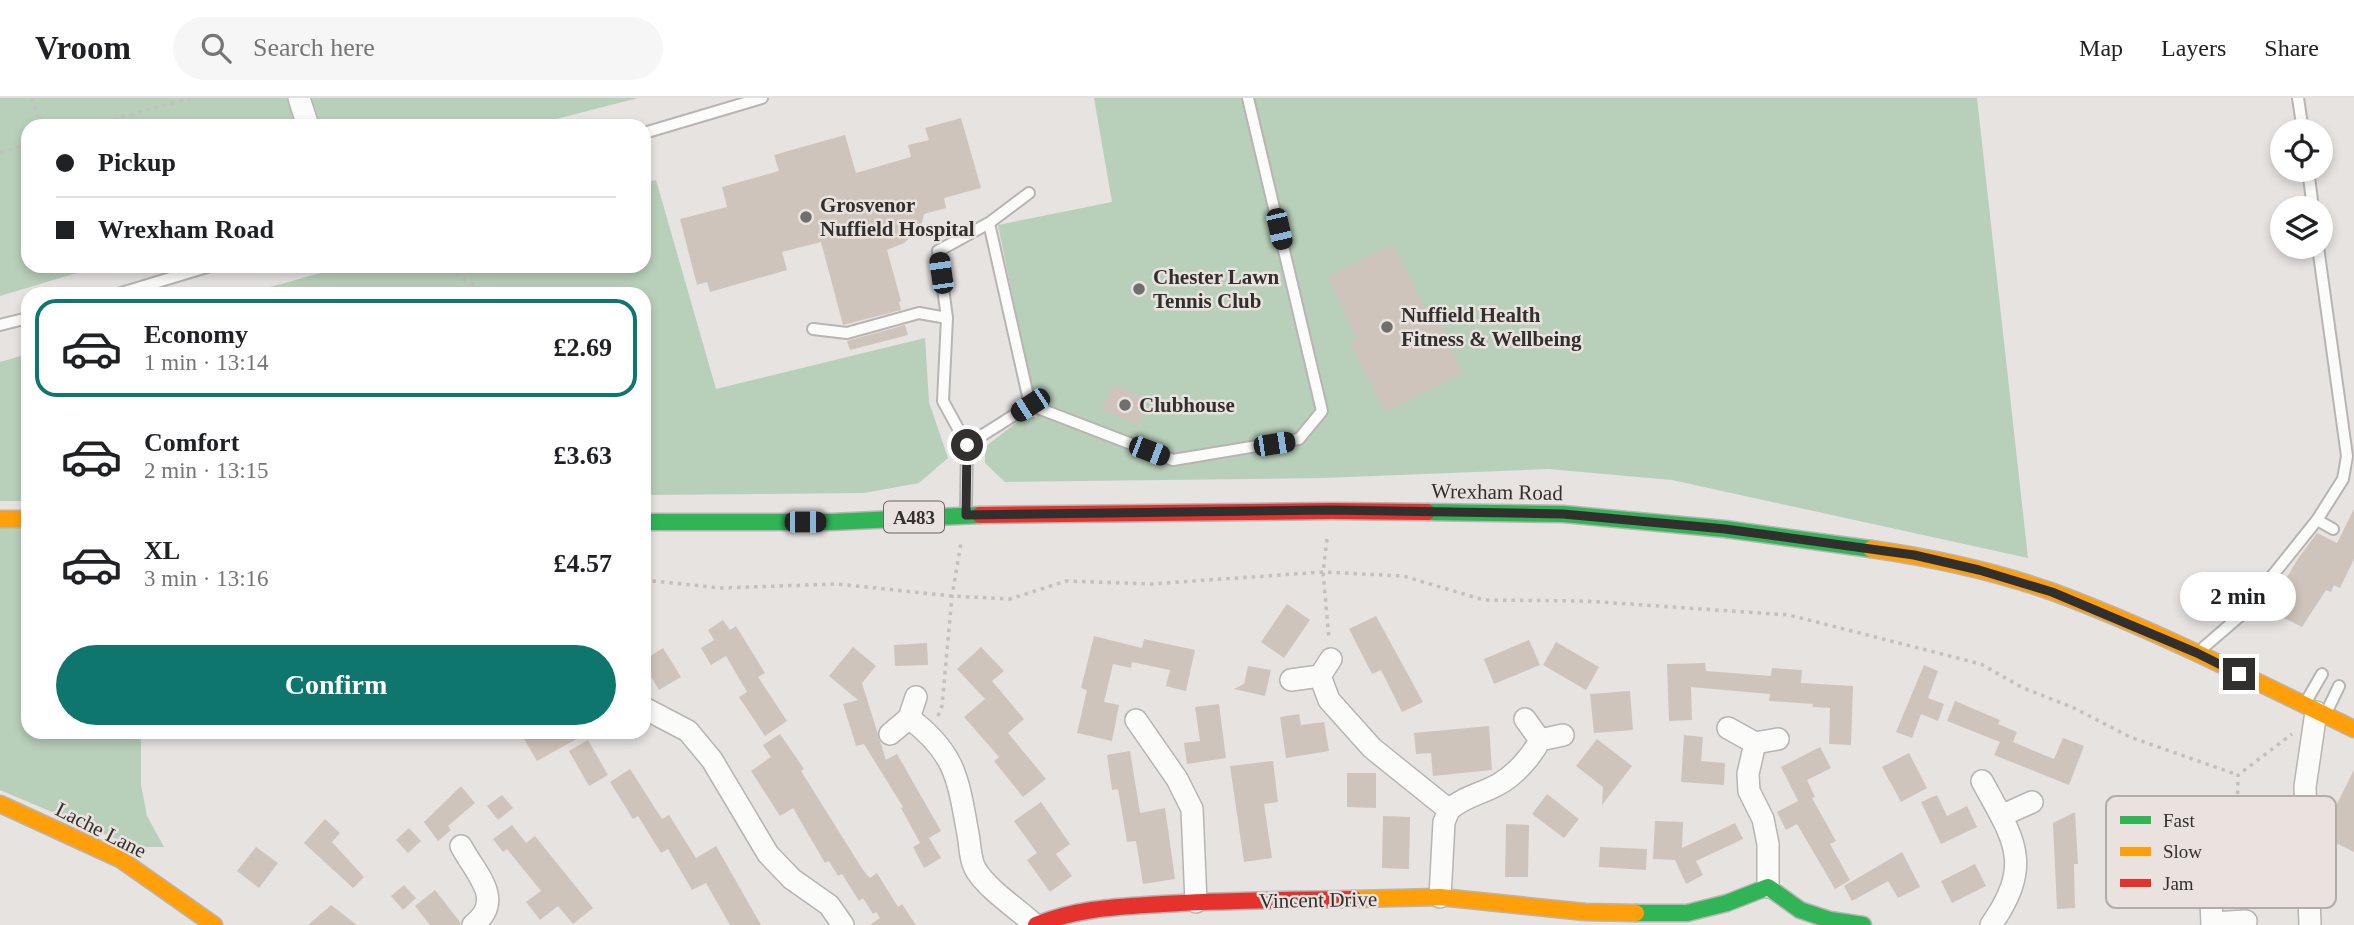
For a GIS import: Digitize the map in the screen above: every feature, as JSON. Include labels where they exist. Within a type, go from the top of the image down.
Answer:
[{"type":"main road","name":"Wrexham Road","points":[[651,522],[832,522],[966,515],[1331,510],[1563,514],[1725,529],[1914,555],[1979,570],[2052,592],[2197,653],[2354,729]]},
{"type":"main road","points":[[0,519],[21,519]]},
{"type":"main road","name":"Lache Lane","points":[[0,804],[120,859],[214,925]]},
{"type":"main road","points":[[1768,887],[1800,910],[1830,920],[1863,925]]},
{"type":"main road","name":"Vincent Drive","points":[[1036,925],[1063,914],[1096,908],[1196,902],[1440,897],[1585,912],[1687,913],[1768,887]]},
{"type":"street","points":[[299,98],[306,119]]},
{"type":"street","points":[[1291,680],[1326,667],[1329,700],[1372,748],[1449,810]]},
{"type":"street","points":[[890,734],[909,718],[916,697]]},
{"type":"street","points":[[2305,796],[2315,711]]},
{"type":"street","points":[[651,712],[688,731],[712,760],[768,854],[792,880],[829,905],[843,925]]},
{"type":"street","name":"Vincent Drive","points":[[909,718],[929,733],[953,765],[974,868],[986,882],[1036,925]]},
{"type":"street","points":[[1525,719],[1540,740]]},
{"type":"street","points":[[1136,720],[1177,779],[1192,808],[1196,902]]},
{"type":"street","points":[[1728,728],[1755,743],[1778,739]]},
{"type":"street","points":[[1440,897],[1444,822],[1449,810],[1459,801],[1500,784],[1533,752],[1540,740],[1563,735]]},
{"type":"street","points":[[1755,743],[1748,774],[1749,791],[1763,819],[1768,844],[1768,887]]},
{"type":"street","points":[[1982,781],[2014,844],[2017,866],[2012,891],[1991,925]]},
{"type":"street","points":[[2001,817],[2032,802]]},
{"type":"street","points":[[461,846],[488,890],[487,909],[473,925]]},
{"type":"street","points":[[2212,924],[2246,921]]},
{"type":"lane","points":[[651,131],[762,98]]},
{"type":"lane","points":[[1030,405],[1173,460],[1299,439],[1322,411],[1248,98]]},
{"type":"lane","points":[[2298,98],[2301,119]]},
{"type":"lane","points":[[966,515],[967,445],[943,401],[947,318],[938,251],[989,223],[1028,193]]},
{"type":"lane","points":[[989,223],[1030,405]]},
{"type":"lane","points":[[2197,653],[2240,616],[2317,520],[2343,479],[2347,456],[2320,259]]},
{"type":"lane","points":[[141,287],[186,273]]},
{"type":"lane","points":[[813,329],[847,332],[919,313],[947,318]]},
{"type":"lane","points":[[0,326],[21,320]]},
{"type":"lane","points":[[967,445],[1030,405]]},
{"type":"lane","points":[[2317,520],[2333,529]]},
{"type":"lane","points":[[2315,711],[2322,674]]},
{"type":"lane","points":[[2315,711],[2339,686]]},
{"type":"path","points":[[32,98],[39,119]]},
{"type":"path","points":[[114,119],[191,98]]},
{"type":"path","points":[[0,153],[21,146]]},
{"type":"path","points":[[453,273],[477,287]]},
{"type":"path","points":[[1326,667],[1323,572],[1331,510]]},
{"type":"path","points":[[929,733],[942,706],[952,596],[966,515]]},
{"type":"path","points":[[651,581],[720,588],[837,584],[1010,599],[1066,581],[1151,584],[1323,572],[1403,576],[1484,600],[1585,601],[1789,615],[1981,664],[2021,687],[2074,708],[2130,737],[2238,775]]},
{"type":"path","points":[[2238,775],[2291,734],[2315,711]]},
{"type":"path","points":[[2238,775],[2238,796]]},
{"type":"green space","points":[[0,98],[288,98],[294,119],[21,119],[21,273],[77,273],[30,287],[21,287],[21,290],[0,296]]},
{"type":"green space","points":[[309,98],[638,98],[556,119],[316,119]]},
{"type":"green space","points":[[1094,98],[1977,98],[2028,558],[1672,480],[1548,469],[1323,478],[1005,482],[985,463],[985,447],[1026,415],[1037,418],[998,225],[1112,202]]},
{"type":"green space","points":[[656,180],[716,389],[925,338],[929,402],[948,458],[919,483],[864,493],[651,495],[651,287],[270,287],[321,273],[651,273],[651,181]]},
{"type":"green space","points":[[21,356],[21,501],[0,501],[0,362]]},
{"type":"green space","points":[[0,521],[21,522],[21,739],[141,739],[141,785],[147,816],[164,847],[135,847],[0,790]]},
{"type":"building","name":"Grosvenor Nuffield Hospital","points":[[961,118],[981,188],[944,198],[946,208],[924,214],[916,233],[904,243],[887,250],[901,310],[843,325],[821,242],[782,252],[787,270],[710,292],[707,282],[697,285],[680,219],[727,207],[722,187],[779,171],[774,155],[845,135],[856,173],[911,157],[908,145],[929,140],[925,128]]},
{"type":"building","name":"Nuffield Health Fitness & Wellbeing","points":[[1393,245],[1435,326],[1440,324],[1463,373],[1385,412],[1350,343],[1357,339],[1328,277]]},
{"type":"building","points":[[905,325],[908,335],[850,350],[847,341]]},
{"type":"building","name":"Clubhouse","points":[[1113,385],[1149,399],[1139,425],[1102,410]]},
{"type":"building","points":[[2354,509],[2354,559],[2340,588],[2334,585],[2331,592],[2326,590],[2302,627],[2268,610],[2297,560],[2317,533],[2337,543]]},
{"type":"building","points":[[1287,604],[1310,620],[1284,658],[1261,642]]},
{"type":"building","points":[[1376,616],[1423,702],[1402,712],[1381,670],[1372,674],[1349,629]]},
{"type":"building","points":[[723,620],[730,630],[736,626],[765,673],[758,677],[787,721],[765,736],[739,697],[747,692],[726,656],[711,665],[701,648],[714,640],[708,630]]},
{"type":"building","points":[[1094,636],[1142,648],[1144,639],[1195,650],[1186,691],[1166,686],[1170,670],[1132,662],[1131,668],[1113,664],[1104,702],[1119,705],[1112,741],[1077,733],[1087,690],[1081,688]]},
{"type":"building","points":[[1529,640],[1540,665],[1494,684],[1484,659]]},
{"type":"building","points":[[1556,642],[1599,667],[1586,690],[1543,665]]},
{"type":"building","points":[[927,643],[928,665],[895,666],[894,645]]},
{"type":"building","points":[[853,647],[876,666],[862,683],[886,760],[897,754],[941,831],[920,843],[901,808],[903,807],[864,744],[856,746],[843,704],[858,700],[829,676]]},
{"type":"building","points":[[981,647],[1004,671],[992,681],[1024,719],[1008,733],[1046,779],[1023,797],[994,761],[999,757],[964,717],[985,699],[957,669]]},
{"type":"building","points":[[663,648],[681,677],[659,690],[651,677],[651,656]]},
{"type":"building","points":[[1705,663],[1706,671],[1771,676],[1772,668],[1802,670],[1801,683],[1853,686],[1851,745],[1829,744],[1830,708],[1769,701],[1770,694],[1691,687],[1692,720],[1669,721],[1667,664]]},
{"type":"building","points":[[1924,665],[1938,671],[1928,698],[1944,704],[1938,721],[1921,714],[1912,738],[1896,732]]},
{"type":"building","points":[[1248,666],[1271,670],[1265,696],[1234,689],[1244,684]]},
{"type":"building","points":[[1630,691],[1633,730],[1594,733],[1590,694]]},
{"type":"building","points":[[1955,701],[2000,720],[1998,724],[2017,732],[2013,742],[2054,759],[2063,738],[2084,746],[2069,785],[1994,755],[2000,742],[1947,721]]},
{"type":"building","points":[[1219,704],[1226,758],[1187,764],[1184,743],[1200,741],[1195,707]]},
{"type":"building","points":[[1299,714],[1301,725],[1324,722],[1329,751],[1286,758],[1280,717]]},
{"type":"building","points":[[1489,726],[1492,770],[1433,776],[1431,753],[1416,754],[1414,733]]},
{"type":"building","points":[[780,734],[804,769],[801,771],[863,870],[870,878],[877,873],[898,907],[902,904],[916,925],[870,925],[880,918],[876,912],[873,914],[863,898],[859,901],[842,874],[838,876],[829,861],[825,863],[793,808],[780,816],[751,771],[771,757],[763,745]]},
{"type":"building","points":[[1684,735],[1703,737],[1701,761],[1725,763],[1724,785],[1681,782]]},
{"type":"building","points":[[524,739],[576,739],[537,761]]},
{"type":"building","points":[[1597,739],[1632,766],[1602,805],[1603,787],[1576,766]]},
{"type":"building","points":[[588,740],[608,775],[589,786],[569,751]]},
{"type":"building","points":[[1820,747],[1831,768],[1807,780],[1815,797],[1812,798],[1836,841],[1830,844],[1850,880],[1835,889],[1797,824],[1786,830],[1777,812],[1798,801],[1781,767]]},
{"type":"building","points":[[1130,751],[1140,813],[1165,808],[1175,879],[1143,884],[1136,841],[1127,842],[1118,789],[1112,790],[1107,755]]},
{"type":"building","points":[[1909,753],[1927,788],[1901,802],[1882,767]]},
{"type":"building","points":[[1273,761],[1278,802],[1264,804],[1272,858],[1244,862],[1230,766]]},
{"type":"building","points":[[630,769],[662,819],[669,815],[696,858],[716,846],[761,925],[730,925],[706,883],[692,890],[668,849],[661,853],[638,816],[633,819],[610,782]]},
{"type":"building","points":[[2354,770],[2354,852],[2336,843],[2336,806]]},
{"type":"building","points":[[1347,773],[1376,773],[1376,808],[1347,807]]},
{"type":"building","points":[[461,786],[475,803],[448,826],[451,830],[438,841],[424,822]]},
{"type":"building","points":[[1547,794],[1579,819],[1564,838],[1532,814]]},
{"type":"building","points":[[502,795],[513,808],[498,820],[487,806]]},
{"type":"building","points":[[1937,795],[1947,816],[1967,806],[1977,827],[1941,844],[1921,802]]},
{"type":"building","points":[[1041,802],[1070,844],[1056,854],[1072,876],[1050,892],[1027,860],[1037,853],[1014,821]]},
{"type":"building","points":[[2075,812],[2078,864],[2074,864],[2075,908],[2057,909],[2053,823]]},
{"type":"building","points":[[1383,816],[1410,817],[1409,869],[1382,868]]},
{"type":"building","points":[[325,819],[340,833],[332,842],[364,877],[353,888],[304,843]]},
{"type":"building","points":[[1655,821],[1683,822],[1682,848],[1735,823],[1743,839],[1696,861],[1703,875],[1686,884],[1675,860],[1653,859]]},
{"type":"building","points":[[1506,824],[1529,825],[1528,877],[1505,877]]},
{"type":"building","points":[[512,825],[526,843],[535,836],[593,908],[573,924],[558,906],[540,920],[526,902],[541,891],[507,849],[503,852],[493,839]]},
{"type":"building","points":[[409,828],[421,841],[408,853],[396,840]]},
{"type":"building","points":[[929,838],[941,858],[924,868],[913,847]]},
{"type":"building","points":[[256,847],[278,863],[259,888],[237,871]]},
{"type":"building","points":[[1600,847],[1647,849],[1646,870],[1599,867]]},
{"type":"building","points":[[1902,852],[1920,887],[1898,898],[1888,881],[1852,901],[1844,886]]},
{"type":"building","points":[[1975,864],[1986,886],[1952,903],[1941,881]]},
{"type":"building","points":[[404,885],[416,898],[403,910],[391,896]]},
{"type":"building","points":[[435,890],[460,925],[430,925],[415,906]]},
{"type":"building","points":[[331,905],[357,925],[308,925]]},
{"type":"traffic: fast","points":[[1427,512],[1563,514],[1725,529],[1871,549]]},
{"type":"traffic: fast","points":[[651,522],[832,522],[980,515]]},
{"type":"traffic: fast","points":[[1636,913],[1687,913],[1727,903],[1768,887],[1800,910],[1830,920],[1863,925]]},
{"type":"traffic: slow","points":[[0,519],[21,519]]},
{"type":"traffic: slow","points":[[1871,549],[1963,566],[2053,592],[2167,639],[2354,729]]},
{"type":"traffic: slow","points":[[0,804],[120,859],[214,925]]},
{"type":"traffic: slow","points":[[1354,899],[1440,897],[1585,912],[1636,913]]},
{"type":"traffic: jam","points":[[980,515],[1427,512]]},
{"type":"traffic: jam","points":[[1036,925],[1082,912],[1129,906],[1354,899]]},
{"type":"place","name":"Grosvenor Nuffield Hospital","points":[[806,217]]},
{"type":"place","name":"Chester Lawn Tennis Club","points":[[1139,289]]},
{"type":"place","name":"Nuffield Health Fitness & Wellbeing","points":[[1387,327]]},
{"type":"place","name":"Clubhouse","points":[[1125,405]]},
{"type":"route","points":[[967,445],[966,515],[1331,510],[1563,514],[1725,529],[1914,555],[1979,570],[2052,592],[2197,653],[2239,674]]}]
